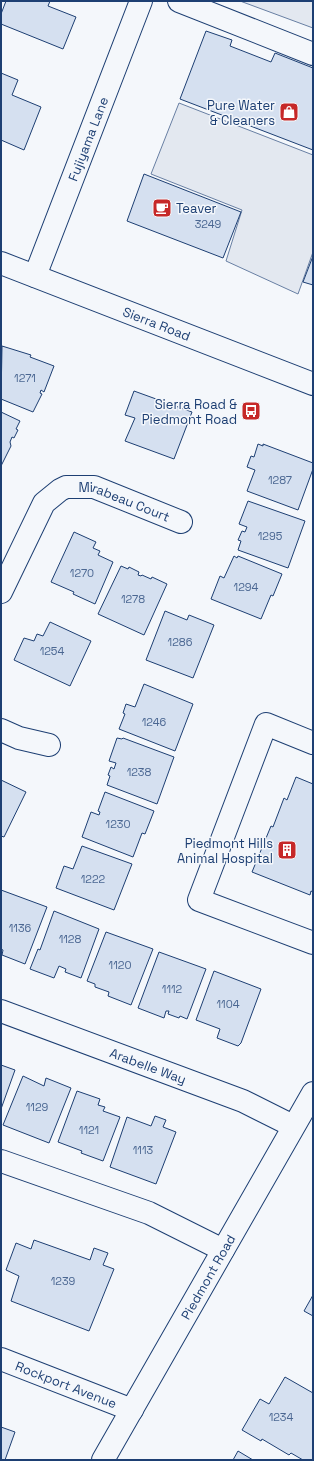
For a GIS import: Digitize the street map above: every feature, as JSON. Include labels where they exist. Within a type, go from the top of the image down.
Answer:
[{"type":"street","name":"Fujiyama Lane","points":[[35,276],[141,1]]},
{"type":"street","points":[[179,1],[313,54]]},
{"type":"street","name":"Sierra Road","points":[[1,263],[313,384]]},
{"type":"street","name":"Mirabeau Court","points":[[1,592],[44,503],[66,487],[94,487],[181,522]]},
{"type":"street","points":[[313,743],[266,724],[199,900],[313,943]]},
{"type":"street","points":[[1,730],[19,738],[49,745]]},
{"type":"street","name":"Arabelle Way","points":[[1,1011],[243,1101],[293,1126]]},
{"type":"street","name":"Piedmont Road","points":[[103,1460],[293,1126],[310,1102]]},
{"type":"street","points":[[1,1162],[149,1213],[223,1250]]},
{"type":"street","name":"Rockport Avenue","points":[[1,1359],[132,1410]]},
{"type":"shaded area","points":[[240,1],[313,1],[313,28]]},
{"type":"shaded area","points":[[179,103],[313,155],[313,252],[298,294],[226,261],[242,210],[151,174]]},
{"type":"building","points":[[6,1],[50,1],[48,6],[76,17],[63,49],[1,24],[1,14]]},
{"type":"building","points":[[206,31],[232,40],[230,46],[271,62],[275,53],[313,68],[313,150],[180,99]]},
{"type":"building","points":[[1,73],[18,80],[12,95],[41,107],[24,150],[1,140]]},
{"type":"building","points":[[144,174],[241,212],[223,258],[127,221]]},
{"type":"building","points":[[313,256],[313,285],[303,282]]},
{"type":"building","points":[[2,346],[31,355],[30,357],[54,366],[44,392],[41,390],[40,393],[42,394],[33,412],[1,399]]},
{"type":"building","points":[[134,391],[192,412],[174,459],[125,441],[135,418],[125,415]]},
{"type":"building","points":[[1,412],[20,421],[16,429],[18,430],[14,438],[12,437],[10,442],[11,446],[1,466]]},
{"type":"building","points":[[258,444],[263,446],[263,444],[313,463],[313,469],[298,510],[247,491],[255,470],[247,467],[251,456],[254,457]]},
{"type":"building","points":[[248,501],[305,521],[288,568],[238,550],[241,541],[238,540],[242,531],[245,532],[247,527],[239,524]]},
{"type":"building","points":[[74,532],[96,542],[93,548],[100,551],[98,555],[113,562],[95,604],[73,594],[74,592],[51,582]]},
{"type":"building","points":[[234,556],[237,558],[238,556],[282,574],[261,619],[211,599],[220,576],[224,578]]},
{"type":"building","points":[[121,566],[128,569],[129,567],[139,572],[138,575],[151,579],[152,577],[167,584],[144,635],[98,614]]},
{"type":"building","points":[[165,611],[187,620],[189,615],[214,625],[193,678],[146,660]]},
{"type":"building","points":[[50,622],[91,641],[70,686],[14,660],[24,638],[34,641],[37,634],[43,636]]},
{"type":"building","points":[[144,684],[193,704],[175,751],[119,729],[125,714],[123,713],[126,704],[135,707]]},
{"type":"building","points":[[117,738],[123,738],[174,757],[157,804],[107,785],[111,767],[114,769],[116,763],[109,761]]},
{"type":"building","name":"Piedmont Hills Animal Hospital","points":[[296,777],[313,784],[313,892],[311,891],[310,895],[252,872],[271,826],[273,827],[284,798],[287,800]]},
{"type":"building","points":[[1,780],[26,792],[4,837],[1,836]]},
{"type":"building","points":[[105,792],[154,811],[145,834],[142,833],[133,857],[82,837],[91,812],[99,815],[100,812],[98,811]]},
{"type":"building","points":[[82,846],[132,864],[114,910],[56,888],[64,866],[73,869]]},
{"type":"building","points":[[1,890],[47,907],[25,964],[2,955]]},
{"type":"building","points":[[54,911],[99,929],[81,978],[65,972],[66,969],[59,966],[54,978],[30,969],[38,949],[40,950]]},
{"type":"building","points":[[106,932],[153,949],[131,1005],[108,996],[109,992],[95,987],[95,984],[87,981]]},
{"type":"building","points":[[159,952],[206,969],[187,1019],[168,1014],[169,1011],[166,1011],[164,1018],[138,1008]]},
{"type":"building","points":[[214,971],[261,989],[241,1043],[238,1046],[217,1038],[220,1029],[196,1020]]},
{"type":"building","points":[[1,1065],[15,1070],[1,1109]]},
{"type":"building","points":[[23,1076],[44,1086],[46,1078],[71,1088],[49,1143],[3,1125]]},
{"type":"building","points":[[77,1091],[100,1099],[98,1105],[105,1107],[103,1111],[120,1117],[103,1161],[58,1142]]},
{"type":"building","points":[[155,1116],[166,1120],[163,1127],[176,1132],[156,1184],[110,1167],[127,1117],[151,1126]]},
{"type":"building","points":[[34,1240],[90,1260],[94,1248],[108,1253],[103,1265],[114,1269],[89,1331],[11,1301],[19,1276],[6,1270],[16,1243],[31,1249]]},
{"type":"building","points":[[313,1295],[313,1316],[304,1311]]},
{"type":"building","points":[[285,1377],[313,1393],[313,1460],[303,1460],[291,1453],[289,1455],[262,1439],[261,1441],[242,1430],[260,1399],[269,1404]]},
{"type":"building","points":[[1,1427],[15,1432],[5,1460],[1,1460]]},
{"type":"building","points":[[238,1451],[253,1460],[233,1460]]},
{"type":"place","name":"Pure Water & Cleaners","points":[[289,112]]},
{"type":"place","name":"Teaver","points":[[162,208]]},
{"type":"place","name":"Sierra Road & Piedmont Road","points":[[251,411]]},
{"type":"place","name":"Piedmont Hills Animal Hospital","points":[[287,850]]}]
